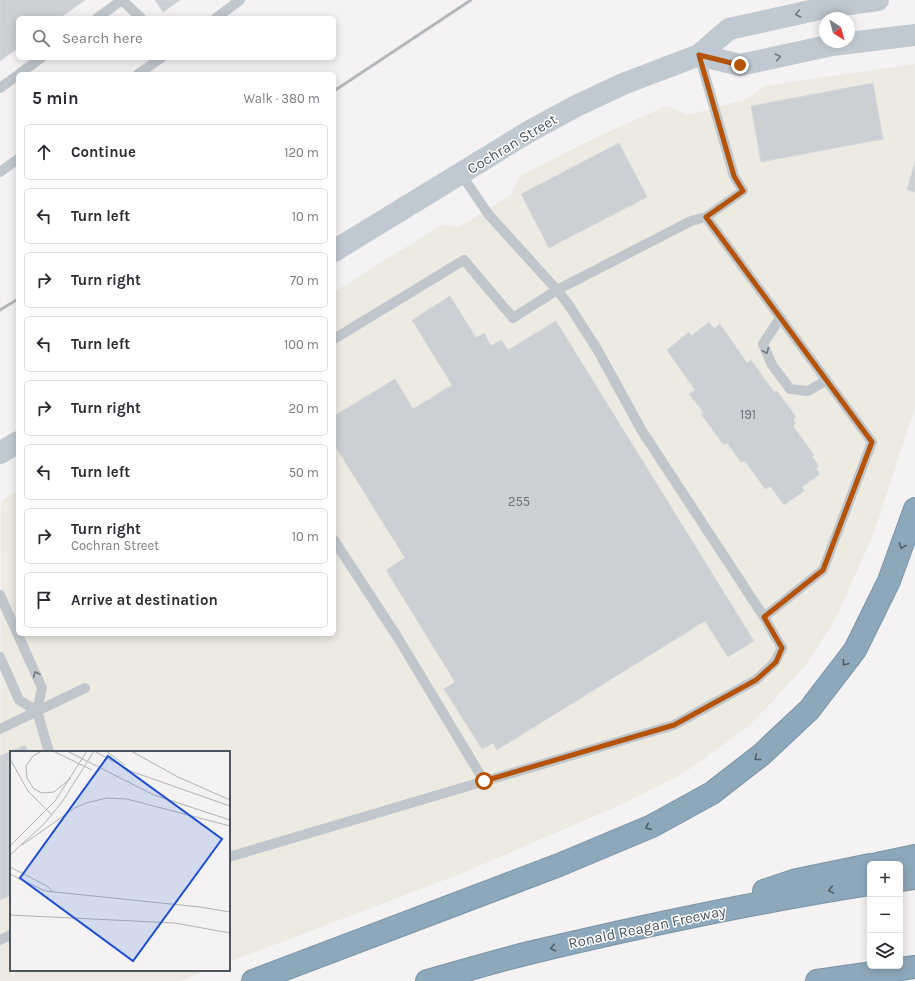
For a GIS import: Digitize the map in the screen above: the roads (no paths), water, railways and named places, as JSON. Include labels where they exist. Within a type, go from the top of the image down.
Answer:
[{"type":"highway","points":[[253,981],[559,865],[652,826],[712,793],[761,755],[809,710],[856,650],[889,581],[915,509]]},
{"type":"highway","points":[[891,861],[915,856]]},
{"type":"highway","points":[[676,920],[797,880],[867,866]]},
{"type":"highway","points":[[903,880],[915,878]]},
{"type":"highway","name":"Ronald Reagan Freeway","points":[[427,981],[528,953],[676,920],[761,902],[867,884]]},
{"type":"highway","points":[[817,981],[915,967]]},
{"type":"main road","name":"Cochran Street","points":[[336,250],[530,131],[576,106],[622,84],[699,55],[730,29],[828,7],[878,0]]},
{"type":"main road","points":[[699,55],[740,65],[832,45],[915,35]]},
{"type":"main road","points":[[0,453],[16,443]]},
{"type":"lane","points":[[100,16],[122,0],[139,16]]},
{"type":"lane","points":[[219,16],[240,0]]},
{"type":"lane","points":[[336,339],[464,260],[513,318],[558,290],[691,221],[706,217],[743,191],[734,176],[699,55]]},
{"type":"lane","points":[[22,72],[38,60]]},
{"type":"lane","points":[[141,72],[158,60]]},
{"type":"lane","points":[[0,88],[16,76]]},
{"type":"lane","points":[[0,172],[16,161]]},
{"type":"lane","points":[[230,857],[674,725],[756,680],[776,662],[782,648],[764,617],[642,431],[597,349],[568,304],[558,290],[489,215],[461,174]]},
{"type":"lane","points":[[706,217],[825,381],[872,442],[823,570],[764,617]]},
{"type":"lane","points":[[780,318],[763,344],[772,365],[790,389],[808,391],[825,381]]},
{"type":"lane","points":[[336,543],[398,638],[484,781]]},
{"type":"lane","points":[[0,595],[16,630]]},
{"type":"lane","points":[[19,636],[42,688],[37,711],[49,751]]},
{"type":"lane","points":[[0,657],[20,700],[37,711]]},
{"type":"lane","points":[[0,729],[85,688]]},
{"type":"lane","points":[[0,940],[10,935]]},
{"type":"railway","points":[[336,90],[471,0]]},
{"type":"railway","points":[[0,310],[16,300]]}]
